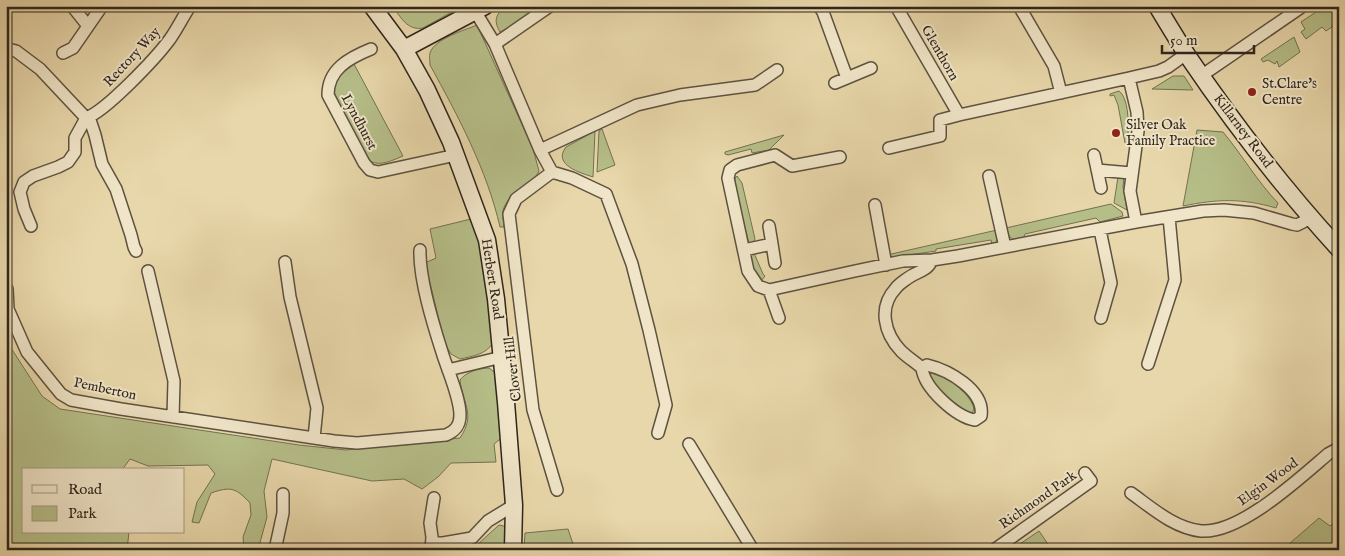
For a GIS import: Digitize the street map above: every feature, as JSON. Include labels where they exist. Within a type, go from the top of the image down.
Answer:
[{"type":"street","points":[[72,6],[88,26]]},
{"type":"street","points":[[63,53],[73,48],[102,6]]},
{"type":"street","name":"Rectory Way","points":[[31,226],[20,192],[24,182],[33,176],[68,162],[74,152],[75,138],[87,118],[108,104],[139,74],[169,40],[190,6]]},
{"type":"street","name":"Herbert Road","points":[[372,6],[404,49],[433,103],[456,155],[487,240],[502,356],[514,505],[513,550]]},
{"type":"street","points":[[495,44],[550,6]]},
{"type":"street","points":[[819,6],[824,12],[848,78]]},
{"type":"street","name":"Glenthorn","points":[[896,6],[959,115]]},
{"type":"street","points":[[1019,6],[1054,66],[1061,93]]},
{"type":"street","name":"Killarney Road","points":[[1157,6],[1186,54],[1238,126],[1311,218],[1339,249]]},
{"type":"street","points":[[1201,76],[1303,6]]},
{"type":"street","points":[[404,49],[480,9],[540,150],[552,172],[572,178],[606,194],[632,264],[650,330],[666,405],[658,433]]},
{"type":"street","points":[[6,40],[11,51],[40,69],[87,118],[95,135],[102,164],[116,190],[136,251]]},
{"type":"street","name":"Lyndhurst","points":[[371,49],[351,58],[332,75],[328,86],[328,95],[364,163],[370,170],[378,172],[456,155]]},
{"type":"street","points":[[889,148],[940,136],[940,120],[1164,69],[1186,54]]},
{"type":"street","points":[[835,83],[871,68]]},
{"type":"street","points":[[540,150],[636,105],[680,95],[755,85],[777,70]]},
{"type":"street","points":[[1129,78],[1137,112],[1138,131],[1130,191],[1136,222]]},
{"type":"street","points":[[840,157],[792,166],[775,155],[737,165],[730,170],[728,178],[748,271],[758,286],[769,290],[903,261],[932,260],[1203,211],[1224,210],[1254,213],[1297,225],[1311,218]]},
{"type":"street","points":[[1094,155],[1101,188]]},
{"type":"street","points":[[1097,170],[1131,173]]},
{"type":"street","name":"Clover Hill","points":[[552,172],[516,199],[509,214],[533,410],[558,490]]},
{"type":"street","points":[[989,176],[1005,247]]},
{"type":"street","points":[[875,205],[886,265]]},
{"type":"street","points":[[1148,364],[1175,280],[1169,217]]},
{"type":"street","points":[[769,226],[775,263]]},
{"type":"street","points":[[1100,230],[1111,283],[1101,318]]},
{"type":"street","points":[[744,250],[772,244]]},
{"type":"street","name":"Pemberton","points":[[7,289],[8,310],[27,352],[61,394],[70,400],[314,438],[357,442],[446,435],[453,432],[458,426],[460,410],[442,352],[420,265],[420,250]]},
{"type":"street","points":[[922,368],[927,365],[934,367],[953,376],[969,388],[979,399],[982,416],[975,420],[966,419],[956,413],[944,402],[928,382],[923,375],[922,368],[901,351],[888,334],[884,321],[887,303],[895,288],[912,276],[925,270],[932,260]]},
{"type":"street","points":[[285,262],[290,297],[317,408],[314,438]]},
{"type":"street","points":[[148,271],[174,381],[173,417]]},
{"type":"street","points":[[769,290],[779,318]]},
{"type":"street","points":[[448,370],[502,356]]},
{"type":"street","points":[[689,444],[753,550]]},
{"type":"street","name":"Elgin Wood","points":[[1130,493],[1176,524],[1202,531],[1219,528],[1241,520],[1259,509],[1328,454],[1339,448]]},
{"type":"street","name":"Richmond Park","points":[[994,550],[1091,481],[1086,473]]},
{"type":"street","points":[[275,550],[283,513],[283,494]]},
{"type":"street","points":[[434,498],[430,523],[431,547],[472,538],[478,534],[488,521],[514,505]]},
{"type":"green space","points":[[392,6],[463,6],[423,28],[417,28],[405,22]]},
{"type":"green space","points":[[506,6],[540,6],[512,26],[500,32],[496,21],[500,12]]},
{"type":"green space","points":[[1325,6],[1339,6],[1339,22],[1326,31],[1322,27],[1306,39],[1301,32],[1305,29],[1301,22]]},
{"type":"green space","points":[[477,25],[533,149],[539,171],[536,177],[514,194],[505,204],[503,213],[504,227],[500,227],[488,185],[471,144],[430,65],[430,53],[437,43]]},
{"type":"green space","points":[[1294,37],[1300,52],[1279,67],[1277,61],[1275,64],[1268,60],[1263,62],[1261,59]]},
{"type":"green space","points":[[354,64],[403,156],[382,163],[370,161],[349,124],[338,102],[334,88],[339,77]]},
{"type":"green space","points":[[1173,76],[1184,76],[1193,90],[1152,89]]},
{"type":"green space","points":[[1119,91],[1123,95],[1127,108],[1127,144],[1125,143],[1118,105],[1114,95],[1110,96],[1110,94]]},
{"type":"green space","points":[[602,129],[615,165],[597,172],[599,131]]},
{"type":"green space","points":[[1197,130],[1223,132],[1278,203],[1276,208],[1241,201],[1207,202],[1183,206]]},
{"type":"green space","points":[[595,131],[593,177],[575,170],[565,163],[563,153],[566,147]]},
{"type":"green space","points":[[784,135],[769,150],[752,153],[751,149],[728,155],[725,154],[725,152]]},
{"type":"green space","points":[[737,176],[742,183],[755,239],[749,244],[735,187],[735,178]]},
{"type":"green space","points":[[1124,176],[1123,187],[1127,210],[1114,203],[1118,177]]},
{"type":"green space","points":[[1111,204],[1122,212],[1123,216],[1100,222],[1096,218],[1025,234],[1023,239],[1019,240],[1008,235],[1006,228]]},
{"type":"green space","points":[[475,218],[479,232],[493,343],[482,353],[460,359],[451,354],[445,344],[425,263],[436,258],[430,229]]},
{"type":"green space","points":[[997,230],[997,241],[992,244],[991,240],[889,258],[887,255]]},
{"type":"green space","points":[[754,253],[765,276],[761,281],[755,272],[750,255]]},
{"type":"green space","points":[[6,338],[42,396],[60,409],[299,445],[346,450],[460,438],[465,430],[468,416],[460,380],[473,371],[481,369],[489,368],[497,374],[504,436],[494,444],[496,462],[451,463],[438,477],[422,489],[404,479],[372,481],[272,459],[264,491],[267,517],[258,550],[245,550],[244,548],[243,537],[251,515],[250,503],[237,491],[228,489],[211,493],[199,523],[192,522],[197,502],[215,474],[208,465],[148,466],[130,459],[123,468],[22,468],[22,534],[129,534],[127,550],[6,550]]},
{"type":"green space","points":[[932,373],[952,382],[964,393],[973,404],[974,410],[971,414],[959,409],[948,399],[930,377]]},
{"type":"green space","points":[[1319,518],[1330,526],[1339,519],[1339,550],[1282,550]]},
{"type":"green space","points":[[499,525],[508,527],[512,550],[467,550],[467,547],[477,545]]},
{"type":"green space","points":[[568,529],[575,550],[524,550],[525,533]]},
{"type":"green space","points":[[1039,531],[1052,550],[1011,550]]},
{"type":"place","name":"St.Clare's Centre","points":[[1252,92]]},
{"type":"place","name":"Silver Oak Family Practice","points":[[1116,133]]}]
